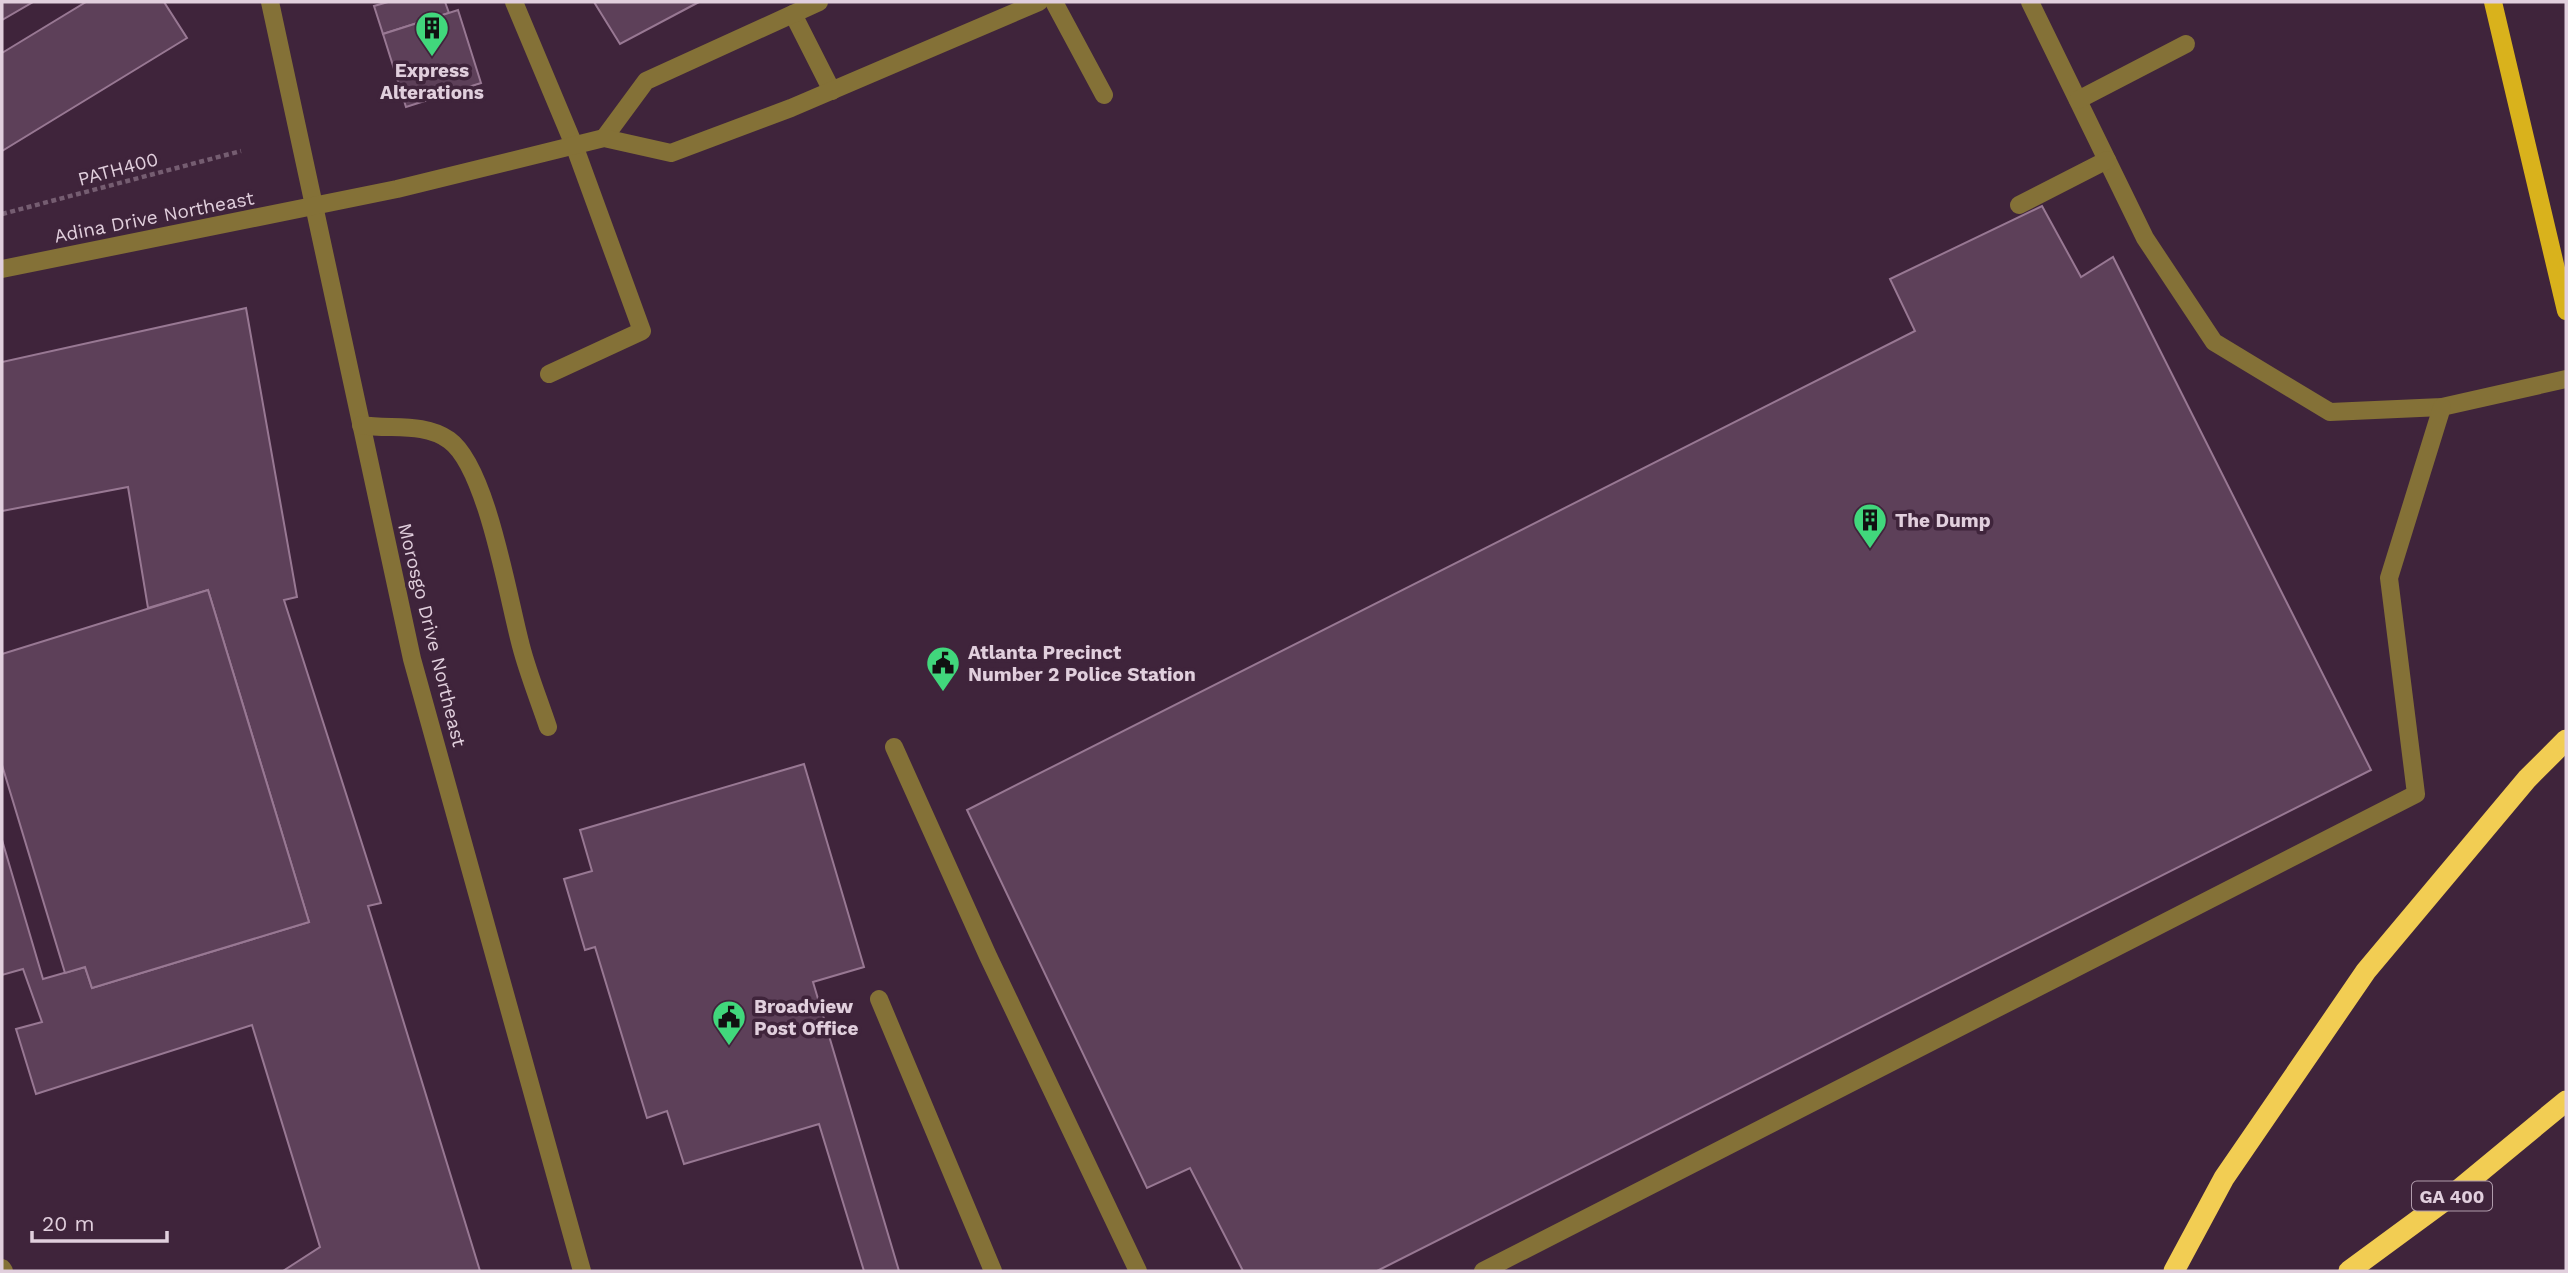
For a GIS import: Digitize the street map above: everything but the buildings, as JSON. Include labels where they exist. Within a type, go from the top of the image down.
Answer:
[{"type":"highway","points":[[2174,1271],[2224,1178],[2366,971],[2527,779],[2566,740]]},
{"type":"highway","name":"GA 400","points":[[2349,1271],[2451,1196],[2558,1108]]},
{"type":"main road","points":[[2493,2],[2566,311]]},
{"type":"street","name":"Morosgo Drive Northeast","points":[[270,2],[412,659],[582,1271]]},
{"type":"street","points":[[514,2],[574,145],[642,331],[549,374]]},
{"type":"street","points":[[819,2],[646,80],[604,138],[671,153],[832,91],[1039,2]]},
{"type":"street","points":[[1054,2],[1104,95]]},
{"type":"street","points":[[2031,2],[2145,238],[2214,342],[2330,412],[2442,407],[2566,379]]},
{"type":"street","points":[[793,14],[832,91]]},
{"type":"street","points":[[2078,100],[2186,44]]},
{"type":"street","name":"Adina Drive Northeast","points":[[2,270],[314,206],[604,138]]},
{"type":"street","points":[[2019,205],[2107,160]]},
{"type":"street","points":[[1483,1271],[2416,794],[2389,578],[2442,407]]},
{"type":"street","points":[[361,425],[415,427],[435,432],[450,441],[470,464],[496,544],[522,650],[548,727]]},
{"type":"street","points":[[894,747],[988,956],[1138,1271]]},
{"type":"street","points":[[879,999],[993,1271]]},
{"type":"path","name":"PATH400","points":[[2,214],[241,151]]},
{"type":"place","name":"Express Alterations","points":[[432,58]]},
{"type":"place","name":"The Dump","points":[[1870,550]]},
{"type":"place","name":"Atlanta Precinct Number 2 Police Station","points":[[943,693]]},
{"type":"place","name":"Broadview Post Office","points":[[729,1047]]}]
